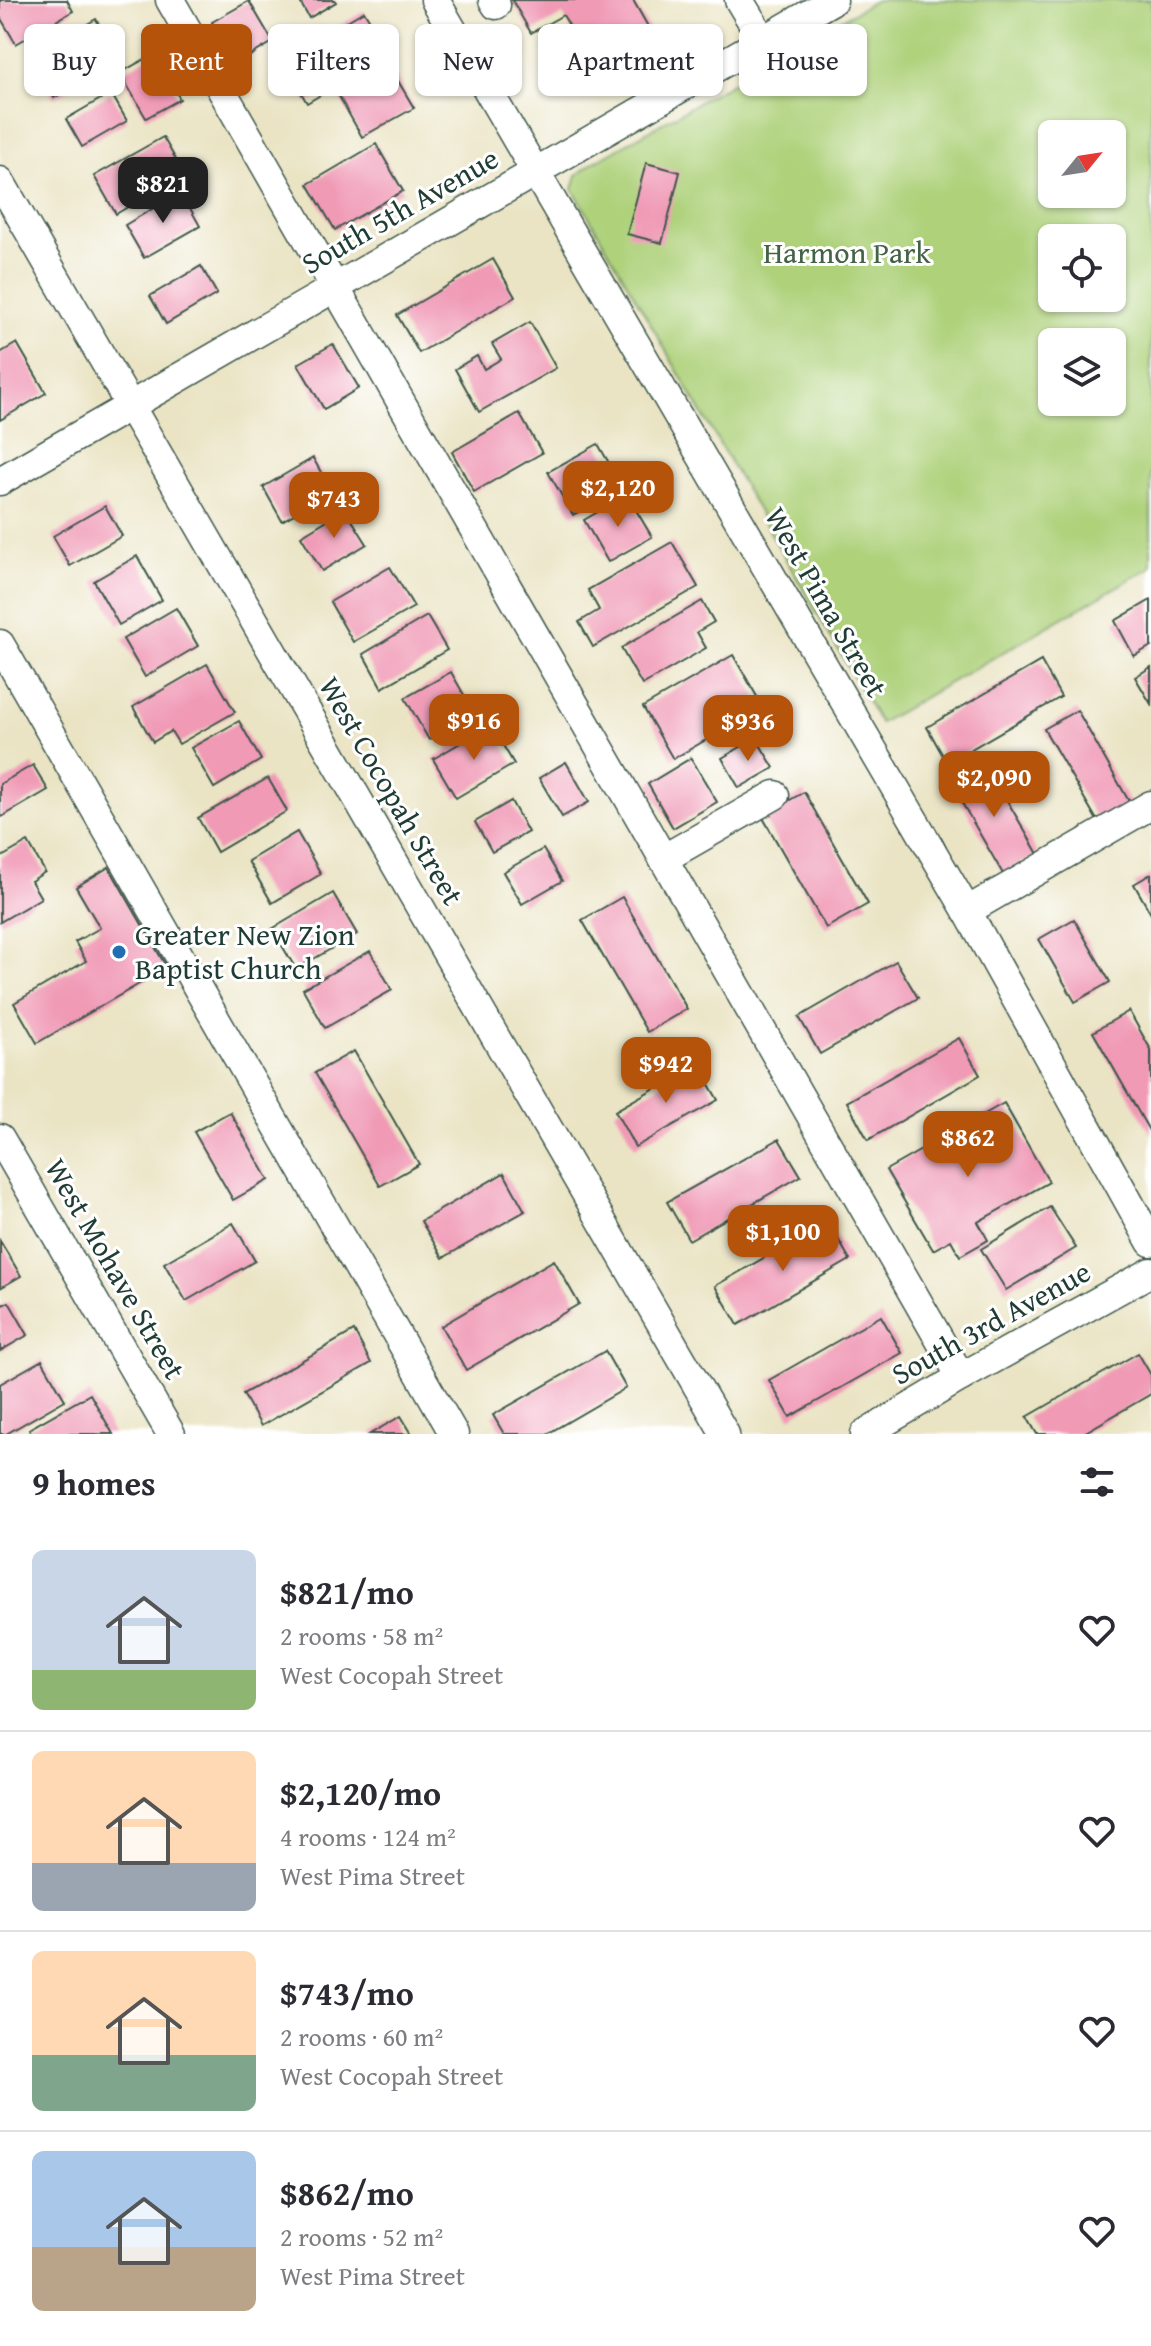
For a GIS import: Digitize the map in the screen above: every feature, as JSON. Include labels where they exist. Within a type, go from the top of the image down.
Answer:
[{"type":"street","points":[[170,0],[961,1377]]},
{"type":"street","name":"West Pima Street","points":[[435,0],[967,911],[1151,1242]]},
{"type":"street","points":[[739,0],[753,24]]},
{"type":"street","name":"South 5th Avenue","points":[[791,24],[833,0]]},
{"type":"street","name":"South 5th Avenue","points":[[0,481],[739,54]]},
{"type":"street","name":"West Cocopah Street","points":[[0,181],[725,1434]]},
{"type":"street","points":[[0,644],[454,1434]]},
{"type":"street","points":[[663,859],[775,795]]},
{"type":"street","points":[[967,911],[1151,805]]},
{"type":"street","name":"West Mohave Street","points":[[0,1138],[171,1434]]},
{"type":"street","name":"South 3rd Avenue","points":[[865,1434],[1151,1272]]},
{"type":"green space","name":"Harmon Park","points":[[876,0],[1151,0],[1151,567],[880,723],[573,189],[577,175],[709,96],[723,96],[723,88],[739,79],[739,96],[867,96],[867,24],[834,24]]},
{"type":"building","points":[[0,0],[67,0],[73,11],[51,24],[24,24],[24,39],[16,44],[0,17]]},
{"type":"building","points":[[299,0],[335,0],[336,2],[309,18]]},
{"type":"building","points":[[512,0],[633,0],[646,24],[568,24],[563,15],[547,24],[538,24],[538,29],[531,33]]},
{"type":"building","points":[[249,1],[268,33],[268,45],[252,54],[252,24],[212,22]]},
{"type":"building","points":[[364,11],[372,24],[342,24]]},
{"type":"building","points":[[141,61],[141,96],[178,96],[180,99],[146,118],[125,82],[125,70]]},
{"type":"building","points":[[399,83],[414,108],[362,137],[339,96],[399,96]]},
{"type":"building","points":[[106,96],[113,96],[127,121],[82,147],[66,119]]},
{"type":"building","points":[[303,96],[319,96],[307,103]]},
{"type":"building","points":[[163,137],[184,174],[116,214],[94,176]]},
{"type":"building","points":[[376,144],[403,191],[335,230],[308,184]]},
{"type":"building","points":[[646,163],[680,172],[662,243],[627,234]]},
{"type":"building","points":[[181,192],[200,226],[144,258],[125,225]]},
{"type":"building","points":[[493,259],[515,297],[419,353],[397,315]]},
{"type":"building","points":[[201,266],[217,294],[166,324],[150,296]]},
{"type":"building","points":[[530,322],[556,368],[479,412],[455,369],[477,356],[484,369],[501,359],[492,344]]},
{"type":"building","points":[[17,343],[46,393],[0,420],[0,353]]},
{"type":"building","points":[[333,344],[359,388],[324,409],[298,364]]},
{"type":"building","points":[[519,413],[542,453],[474,492],[452,452]]},
{"type":"building","points":[[598,444],[623,487],[573,515],[548,472]]},
{"type":"building","points":[[313,458],[332,492],[282,521],[263,487]]},
{"type":"building","points":[[627,495],[652,537],[608,562],[584,520]]},
{"type":"building","points":[[105,506],[122,536],[70,566],[53,536]]},
{"type":"building","points":[[345,509],[367,544],[322,571],[301,536]]},
{"type":"building","points":[[672,542],[698,587],[593,647],[579,622],[599,610],[588,590]]},
{"type":"building","points":[[137,556],[162,600],[119,625],[94,581]]},
{"type":"building","points":[[390,567],[414,607],[353,642],[330,602]]},
{"type":"building","points":[[1151,600],[1151,646],[1134,656],[1115,621]]},
{"type":"building","points":[[702,601],[714,622],[697,632],[706,648],[642,685],[621,648]]},
{"type":"building","points":[[176,608],[198,646],[145,677],[123,639]]},
{"type":"building","points":[[427,616],[447,650],[382,688],[363,654]]},
{"type":"building","points":[[733,655],[763,707],[673,759],[643,707]]},
{"type":"building","points":[[1041,661],[1061,697],[947,763],[927,727]]},
{"type":"building","points":[[207,664],[235,712],[179,744],[171,731],[153,742],[133,707]]},
{"type":"building","points":[[1151,667],[1151,704],[1135,677]]},
{"type":"building","points":[[451,672],[475,714],[429,740],[405,698]]},
{"type":"building","points":[[1077,710],[1130,803],[1098,822],[1044,729]]},
{"type":"building","points":[[239,721],[261,760],[214,788],[191,748]]},
{"type":"building","points":[[491,725],[514,764],[456,798],[433,759]]},
{"type":"building","points":[[756,738],[774,768],[739,788],[722,758]]},
{"type":"building","points":[[691,758],[717,802],[673,828],[648,784]]},
{"type":"building","points":[[566,762],[589,802],[562,817],[539,778]]},
{"type":"building","points":[[986,764],[1038,854],[1003,874],[951,784]]},
{"type":"building","points":[[33,765],[48,790],[0,818],[0,784]]},
{"type":"building","points":[[268,778],[287,811],[217,852],[198,818]]},
{"type":"building","points":[[804,792],[868,904],[826,928],[762,816]]},
{"type":"building","points":[[511,801],[528,832],[492,852],[475,822]]},
{"type":"building","points":[[297,832],[321,874],[272,903],[248,861]]},
{"type":"building","points":[[28,842],[45,872],[31,881],[41,898],[0,922],[0,858]]},
{"type":"building","points":[[543,849],[562,881],[522,904],[503,872]]},
{"type":"building","name":"Greater New Zion Baptist Church","points":[[109,867],[167,968],[37,1043],[14,1003],[86,961],[75,942],[100,928],[76,887]]},
{"type":"building","points":[[1151,874],[1151,914],[1134,884]]},
{"type":"building","points":[[333,893],[357,934],[296,969],[272,929]]},
{"type":"building","points":[[622,897],[687,1009],[647,1032],[582,920]]},
{"type":"building","points":[[1074,919],[1110,982],[1075,1002],[1039,939]]},
{"type":"building","points":[[370,951],[392,990],[325,1028],[303,989]]},
{"type":"building","points":[[896,961],[918,998],[820,1054],[799,1017]]},
{"type":"building","points":[[1129,1011],[1151,1050],[1151,1134],[1093,1032]]},
{"type":"building","points":[[959,1038],[980,1075],[868,1140],[847,1102]]},
{"type":"building","points":[[354,1051],[419,1164],[380,1186],[315,1073]]},
{"type":"building","points":[[697,1064],[718,1100],[635,1147],[615,1111]]},
{"type":"building","points":[[1004,1103],[1049,1182],[978,1222],[988,1240],[960,1256],[951,1240],[933,1250],[886,1170]]},
{"type":"building","points":[[230,1112],[269,1180],[233,1200],[194,1132]]},
{"type":"building","points":[[779,1139],[801,1176],[689,1240],[667,1202]]},
{"type":"building","points":[[504,1173],[525,1211],[443,1258],[421,1221]]},
{"type":"building","points":[[1050,1207],[1076,1248],[1006,1290],[981,1249]]},
{"type":"building","points":[[828,1221],[850,1260],[738,1325],[715,1286]]},
{"type":"building","points":[[233,1223],[255,1261],[186,1301],[164,1263]]},
{"type":"building","points":[[0,1241],[21,1276],[0,1288]]},
{"type":"building","points":[[554,1260],[579,1304],[466,1370],[441,1326]]},
{"type":"building","points":[[9,1302],[28,1335],[0,1351],[0,1306]]},
{"type":"building","points":[[881,1316],[902,1353],[790,1417],[769,1380]]},
{"type":"building","points":[[354,1331],[371,1363],[261,1426],[243,1394]]},
{"type":"building","points":[[605,1351],[626,1388],[547,1434],[504,1434],[493,1415]]},
{"type":"building","points":[[1138,1353],[1151,1375],[1151,1394],[1082,1434],[1037,1434],[1027,1417]]},
{"type":"building","points":[[42,1360],[65,1400],[6,1434],[0,1434],[0,1384]]},
{"type":"building","points":[[90,1394],[113,1434],[31,1434],[29,1429]]},
{"type":"building","points":[[401,1416],[412,1434],[370,1434]]},
{"type":"place","name":"Greater New Zion Baptist Church","points":[[119,952]]}]
